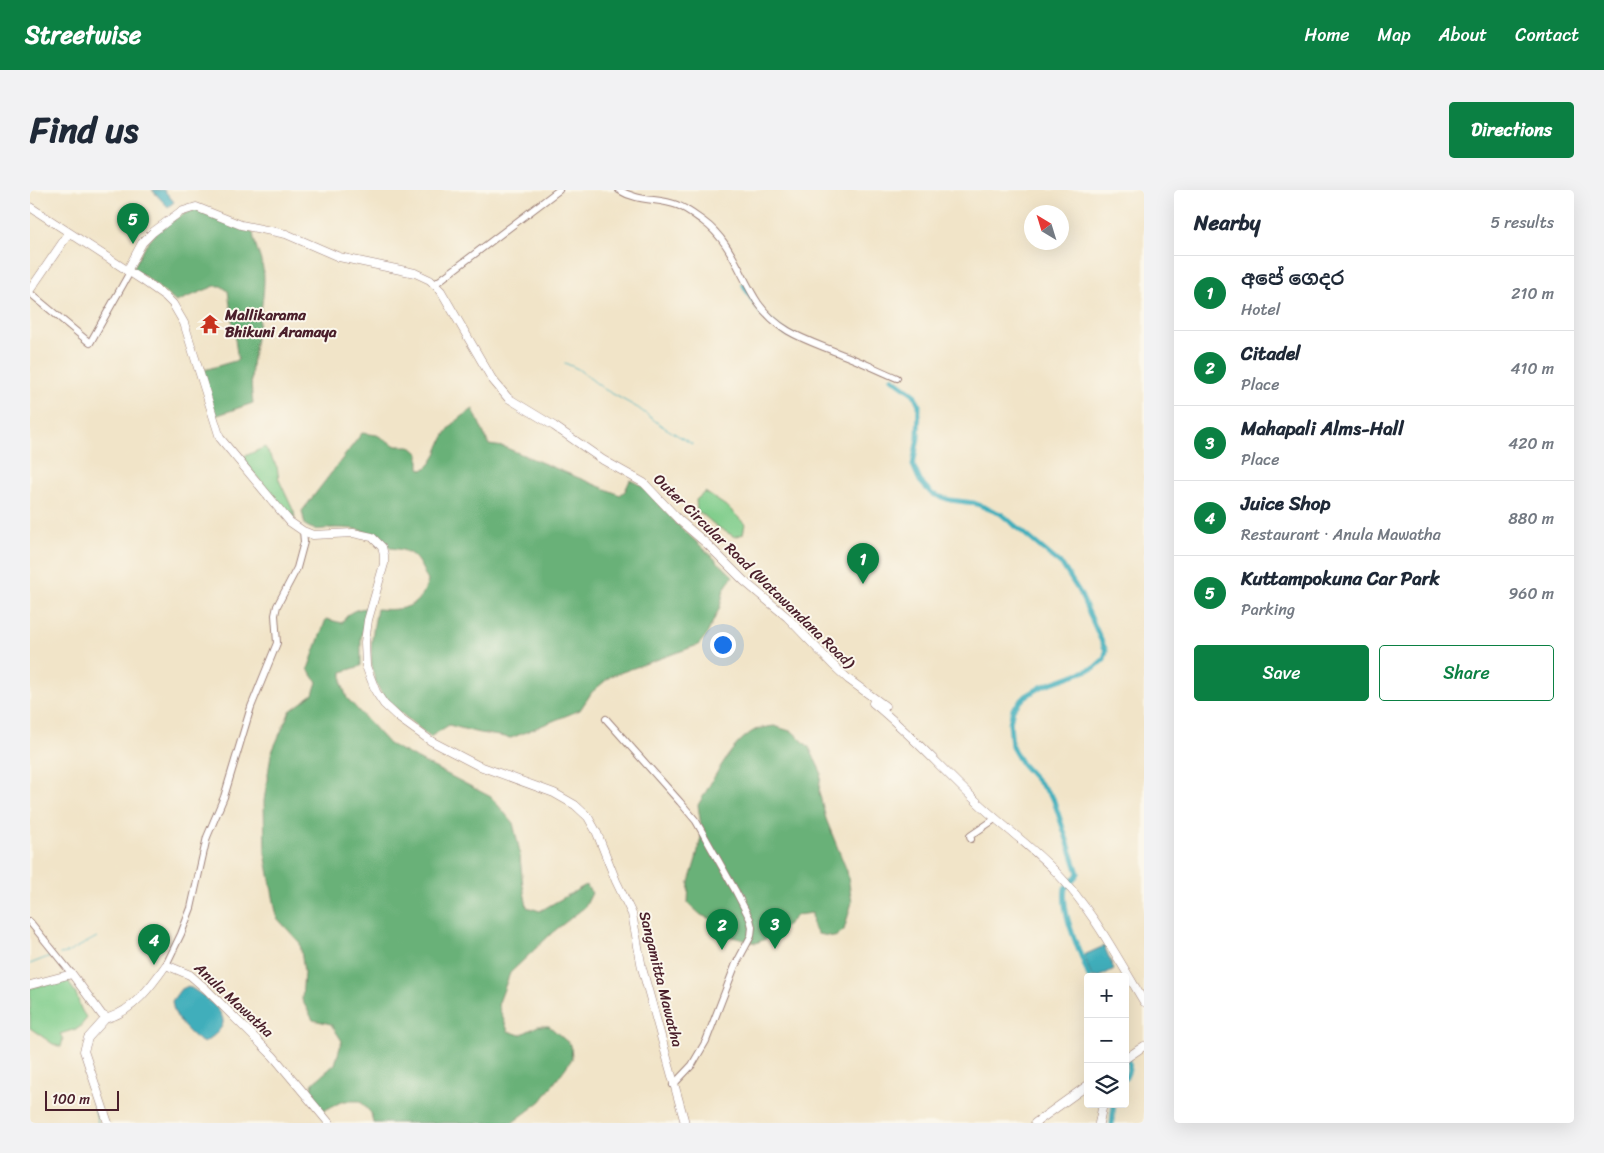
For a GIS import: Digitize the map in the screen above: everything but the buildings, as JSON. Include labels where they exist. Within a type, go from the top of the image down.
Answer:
[{"type":"main road","points":[[30,207],[165,296],[178,311],[184,322],[220,438],[285,516],[303,531]]},
{"type":"main road","name":"Outer Circular Road (Watawandana Road)","points":[[129,272],[142,243],[152,232],[180,212],[196,207],[241,225],[286,234],[339,257],[415,273],[425,277],[444,296],[492,379],[508,398],[648,487],[679,520],[707,544],[744,581],[787,617],[838,670],[885,706],[873,703],[899,724],[996,819],[1038,854],[1071,889],[1096,923],[1144,1002]]},
{"type":"main road","points":[[30,292],[69,233]]},
{"type":"main road","name":"Sangamitta Mawatha","points":[[303,531],[316,535],[353,533],[365,535],[374,539],[382,547],[384,564],[368,620],[365,660],[371,684],[388,708],[431,741],[477,765],[562,797],[580,809],[590,821],[597,833],[633,918],[642,968],[685,1123]]},
{"type":"main road","points":[[108,1123],[84,1051],[88,1038],[106,1018],[116,1015],[138,999],[166,965]]},
{"type":"main road","name":"Anula Mawatha","points":[[166,965],[190,975],[212,995],[273,1056],[330,1123]]},
{"type":"main road","points":[[30,985],[72,974],[106,1018]]},
{"type":"main road","points":[[1129,1056],[1141,1048]]},
{"type":"main road","points":[[1035,1123],[1084,1088]]},
{"type":"main road","points":[[1099,1123],[1102,1108]]},
{"type":"street","points":[[434,284],[559,190]]},
{"type":"street","points":[[619,190],[629,196],[678,205],[705,222],[719,236],[733,255],[743,277],[759,303],[774,321],[784,329],[794,335],[897,378]]},
{"type":"street","points":[[30,292],[90,343],[129,272]]},
{"type":"street","points":[[166,965],[191,908],[207,838],[224,797],[251,707],[277,642],[275,614],[277,606],[297,568],[304,542],[303,531]]},
{"type":"street","points":[[606,719],[696,821],[735,890],[750,919],[752,928],[751,936],[735,966],[717,1017],[706,1041],[692,1065],[673,1085]]},
{"type":"street","points":[[971,839],[970,836],[996,819]]},
{"type":"street","points":[[30,922],[72,974]]},
{"type":"green space","points":[[195,209],[253,233],[264,275],[261,312],[253,357],[251,387],[253,403],[215,416],[201,371],[238,360],[228,291],[221,286],[215,286],[176,302],[146,277],[133,269],[157,232],[173,220]]},
{"type":"green space","points":[[473,409],[489,445],[504,447],[620,495],[625,491],[630,480],[641,485],[675,522],[733,576],[724,589],[720,607],[706,636],[698,645],[611,676],[592,692],[580,710],[511,738],[475,732],[449,725],[430,737],[388,701],[379,689],[372,670],[371,649],[377,609],[395,609],[409,606],[420,597],[428,581],[415,557],[405,551],[390,548],[371,533],[356,529],[312,529],[305,525],[302,511],[362,433],[377,435],[396,446],[410,446],[419,454],[419,468],[423,470],[431,463],[449,429]]},
{"type":"green space","points":[[265,447],[277,467],[279,480],[294,512],[295,518],[293,520],[241,458]]},
{"type":"green space","points":[[705,492],[729,508],[745,524],[743,534],[735,537],[697,512],[696,500]]},
{"type":"green space","points":[[367,608],[361,638],[361,666],[342,672],[342,684],[347,698],[389,744],[491,797],[513,823],[519,848],[527,907],[540,911],[586,885],[592,893],[585,907],[553,932],[510,973],[498,1005],[508,1031],[520,1035],[538,1026],[549,1026],[571,1045],[572,1059],[541,1101],[512,1123],[373,1123],[371,1113],[360,1101],[343,1101],[323,1111],[310,1092],[313,1083],[335,1064],[342,1041],[331,1024],[313,1020],[302,1000],[304,972],[300,943],[277,918],[265,853],[264,801],[271,754],[290,711],[313,694],[317,682],[308,669],[326,619],[342,623],[352,612]]},
{"type":"green space","points":[[774,726],[793,732],[809,747],[821,772],[819,792],[826,819],[847,871],[852,902],[844,930],[835,937],[818,934],[813,927],[812,913],[797,915],[779,933],[756,943],[732,937],[724,925],[701,915],[688,903],[689,882],[702,833],[698,805],[722,764],[737,744],[755,730]]},
{"type":"green space","points":[[68,979],[87,1018],[79,1028],[60,1034],[63,1039],[61,1047],[53,1044],[30,1028],[30,988]]},
{"type":"water","points":[[152,190],[164,190],[174,202],[168,207]]},
{"type":"water","points":[[1104,946],[1114,969],[1106,973],[1091,973],[1084,955]]},
{"type":"water","points":[[188,986],[210,1002],[220,1012],[222,1018],[223,1023],[220,1029],[204,1043],[187,1030],[180,1022],[174,1010],[172,1001],[180,990]]},
{"type":"waterway","points":[[744,285],[754,303],[766,318],[781,330],[799,339]]},
{"type":"waterway","points":[[565,363],[578,369],[604,389],[638,408],[662,426],[692,444]]},
{"type":"waterway","points":[[892,378],[914,394],[919,405],[918,438],[913,465],[920,481],[932,494],[950,500],[974,503],[1001,514],[1063,566],[1080,593],[1106,651],[1104,659],[1094,668],[1043,686],[1026,696],[1013,709],[1010,723],[1012,747],[1022,764],[1053,798],[1078,873],[1065,888],[1066,910],[1068,922],[1087,973]]},
{"type":"waterway","points":[[60,954],[67,953],[97,937]]},
{"type":"waterway","points":[[30,964],[53,955]]},
{"type":"waterway","points":[[1129,1062],[1129,1069]]},
{"type":"waterway","points":[[93,1102],[98,1123]]},
{"type":"waterway","points":[[1112,1123],[1114,1108]]},
{"type":"place","name":"Kuttampokuna Car Park","points":[[133,244]]},
{"type":"place","name":"Mallikarama Bhikuni Aramaya","points":[[210,324]]},
{"type":"place","name":"අපේ ගෙදර","points":[[863,584]]},
{"type":"place","name":"Mahapali Alms-Hall","points":[[775,949]]},
{"type":"place","name":"Citadel","points":[[722,950]]},
{"type":"place","name":"Juice Shop","points":[[154,965]]}]
